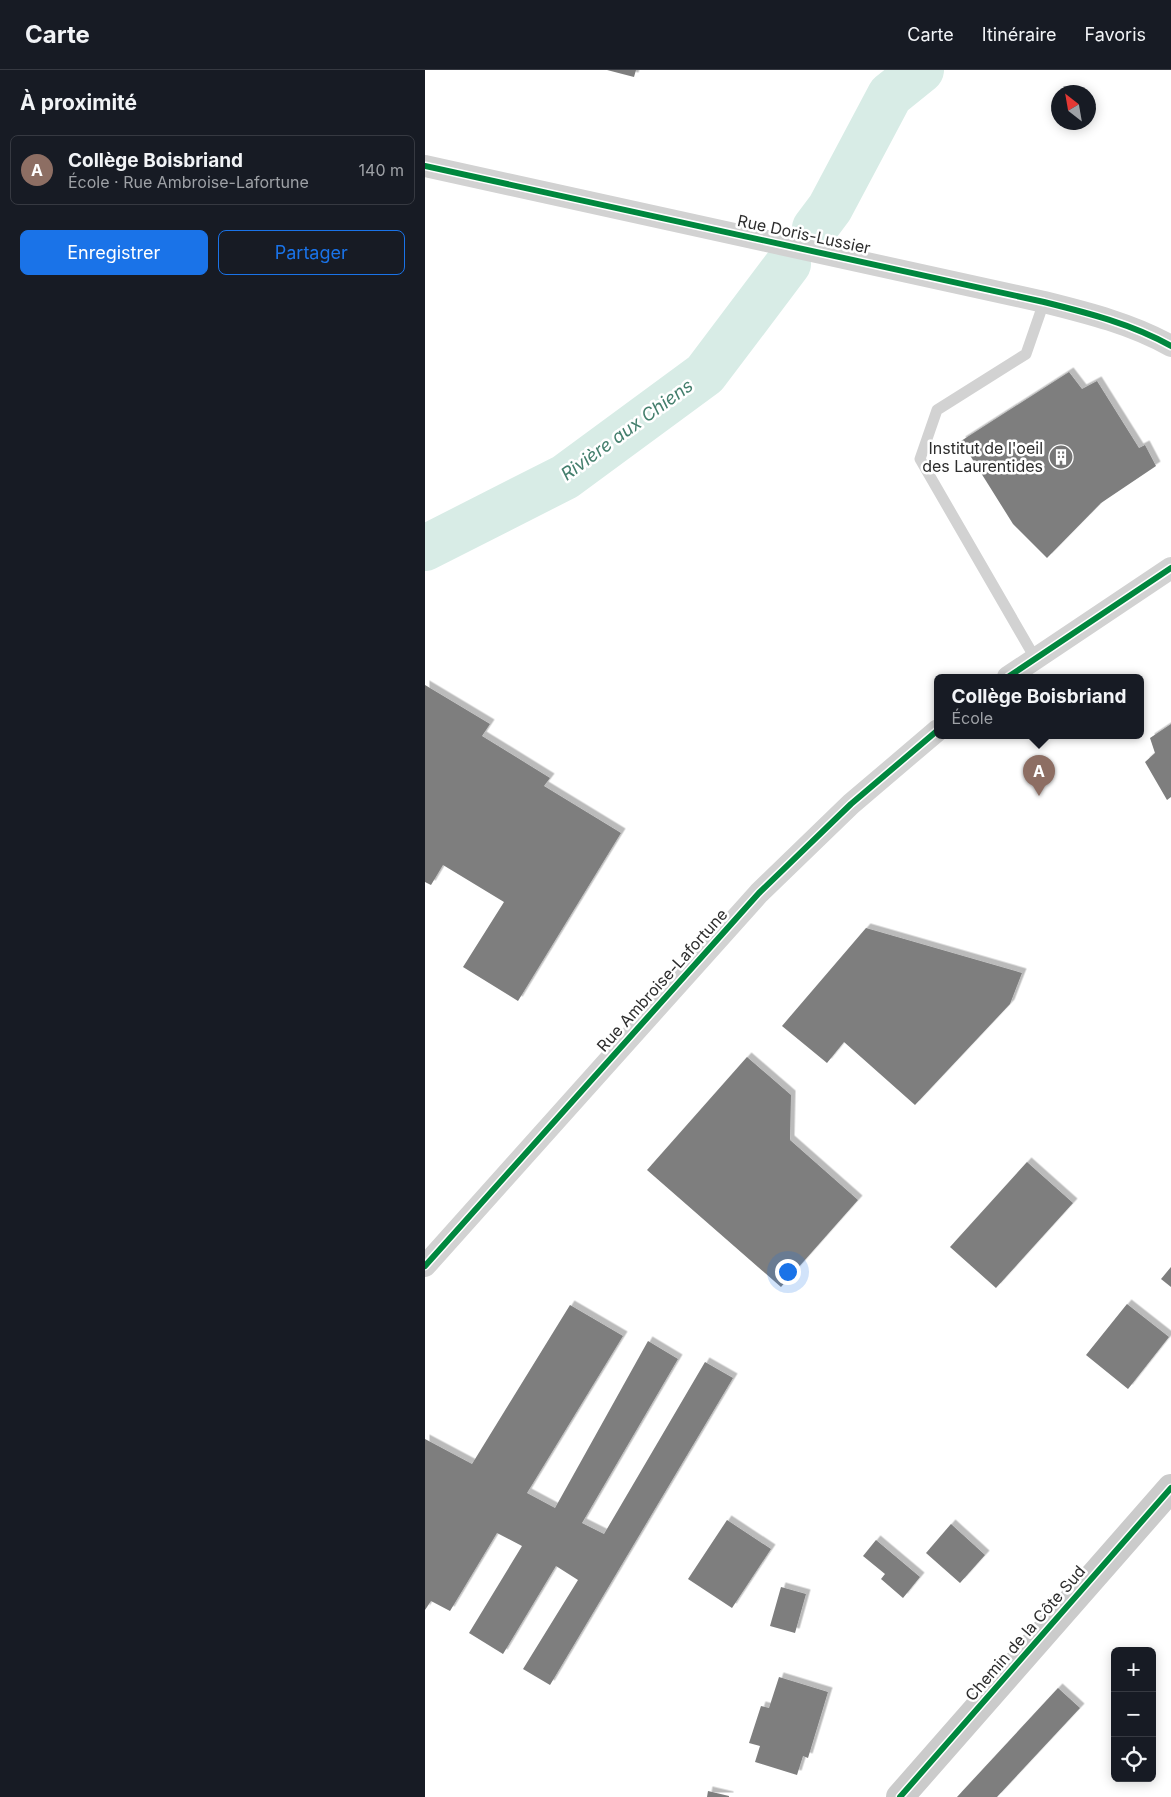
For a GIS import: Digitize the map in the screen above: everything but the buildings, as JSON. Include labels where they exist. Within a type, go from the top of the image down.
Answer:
[{"type":"street","name":"Rue Doris-Lussier","points":[[425,166],[1044,302],[1088,313],[1135,328],[1171,346]]},
{"type":"street","points":[[1012,674],[1171,568]]},
{"type":"street","name":"Rue Ambroise-Lafortune","points":[[425,1266],[759,893],[851,804],[934,733]]},
{"type":"street","name":"Chemin de la Côte Sud","points":[[900,1797],[1171,1488]]},
{"type":"lane","points":[[1035,658],[920,459],[937,410],[1026,354],[1044,302]]},
{"type":"waterway","name":"Rivière aux Chiens","points":[[815,228],[830,208],[890,95],[921,70]]},
{"type":"waterway","name":"Rivière aux Chiens","points":[[425,548],[565,477],[705,374],[788,264]]},
{"type":"cycle path","points":[[425,166],[1044,302],[1125,325],[1171,346]]},
{"type":"cycle path","points":[[1012,674],[1171,568]]},
{"type":"cycle path","points":[[425,1266],[759,893],[851,804],[934,733]]},
{"type":"cycle path","points":[[900,1797],[1171,1488]]},
{"type":"place","name":"Institut de l'oeil des Laurentides","points":[[1061,457]]},
{"type":"place","name":"Collège Boisbriand","points":[[1039,796]]}]
